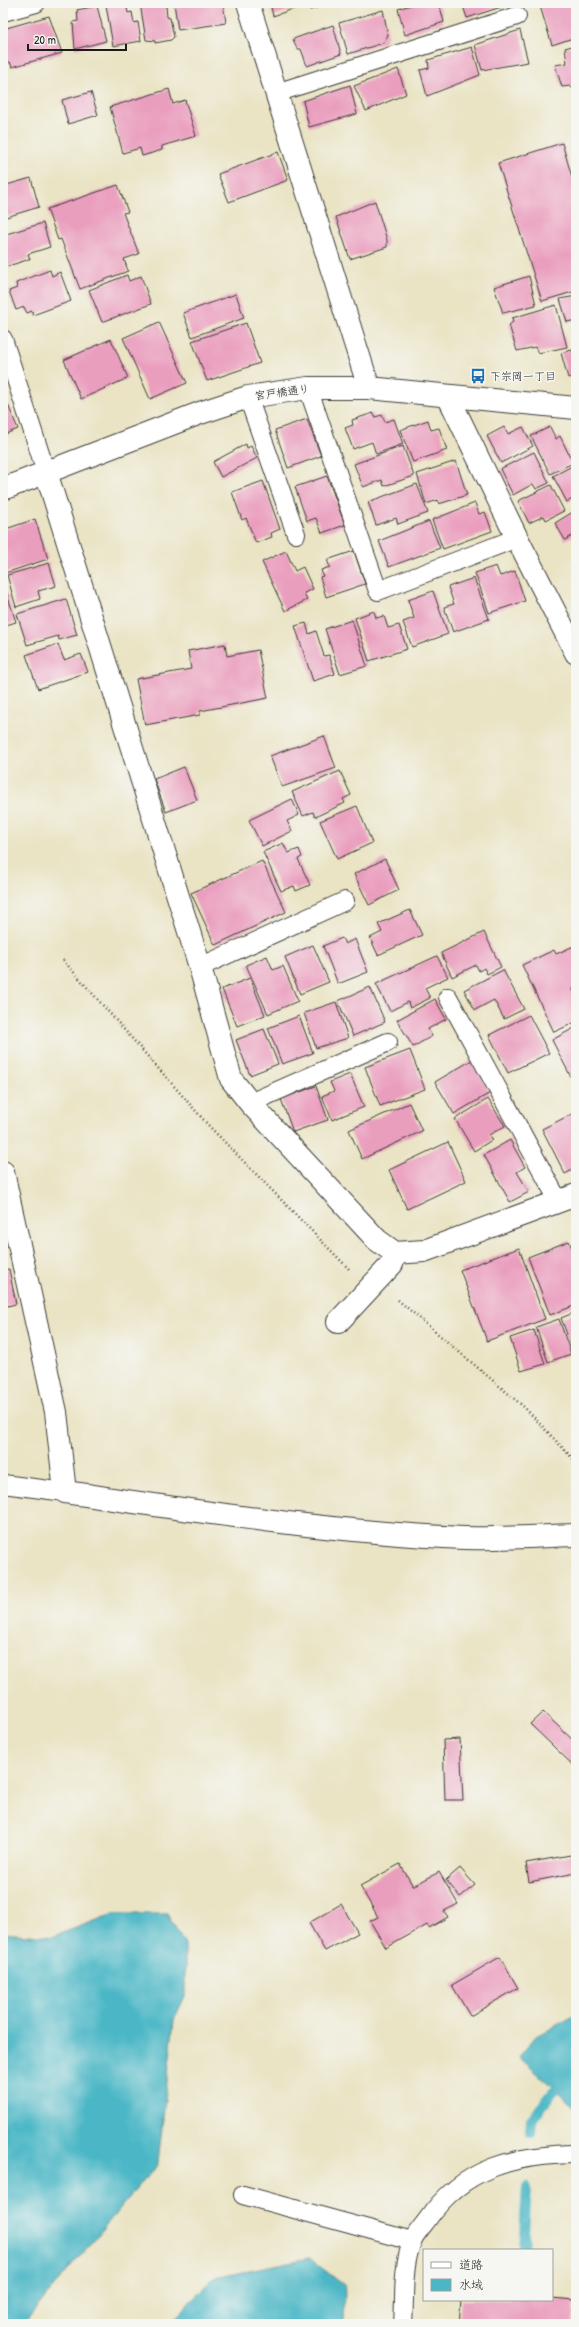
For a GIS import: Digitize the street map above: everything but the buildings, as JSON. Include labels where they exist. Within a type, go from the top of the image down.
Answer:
[{"type":"street","points":[[248,3],[369,388]]},
{"type":"street","name":"宮戸橋通り","points":[[3,488],[200,412],[248,397],[308,388],[369,388],[576,408]]},
{"type":"street","points":[[448,396],[517,538],[576,653]]},
{"type":"street","points":[[46,472],[200,968],[231,1079],[250,1103],[377,1240],[394,1252],[424,1251],[568,1198]]},
{"type":"street","points":[[3,1172],[56,1412],[65,1492],[282,1522],[465,1538],[576,1535]]},
{"type":"street","points":[[338,1322],[392,1264],[394,1252]]},
{"type":"lane","points":[[3,12],[36,3]]},
{"type":"lane","points":[[276,93],[518,16]]},
{"type":"lane","points":[[3,339],[46,472]]},
{"type":"lane","points":[[308,388],[378,591],[517,538]]},
{"type":"lane","points":[[248,397],[296,534]]},
{"type":"lane","points":[[200,968],[345,901]]},
{"type":"lane","points":[[448,997],[568,1198]]},
{"type":"lane","points":[[250,1103],[388,1042]]},
{"type":"lane","points":[[3,1484],[65,1492]]},
{"type":"lane","points":[[404,2324],[407,2259],[412,2241],[433,2212],[459,2186],[495,2165],[540,2155],[576,2154]]},
{"type":"lane","points":[[243,2195],[412,2241]]},
{"type":"path","points":[[63,960],[209,1126],[313,1234],[369,1288]]},
{"type":"path","points":[[394,1297],[524,1407],[576,1462]]},
{"type":"water","points":[[113,1914],[167,1914],[185,1944],[185,1996],[174,2020],[158,2163],[23,2324],[3,2324],[3,1933],[52,1937]]},
{"type":"water","points":[[576,2015],[576,2108],[519,2057],[536,2036]]},
{"type":"water","points":[[309,2258],[345,2286],[344,2324],[170,2324],[214,2277]]},
{"type":"waterway","points":[[530,2132],[531,2120],[576,2064]]},
{"type":"waterway","points":[[523,2249],[527,2187]]},
{"type":"place","name":"下宗岡一丁目","points":[[478,376]]}]
